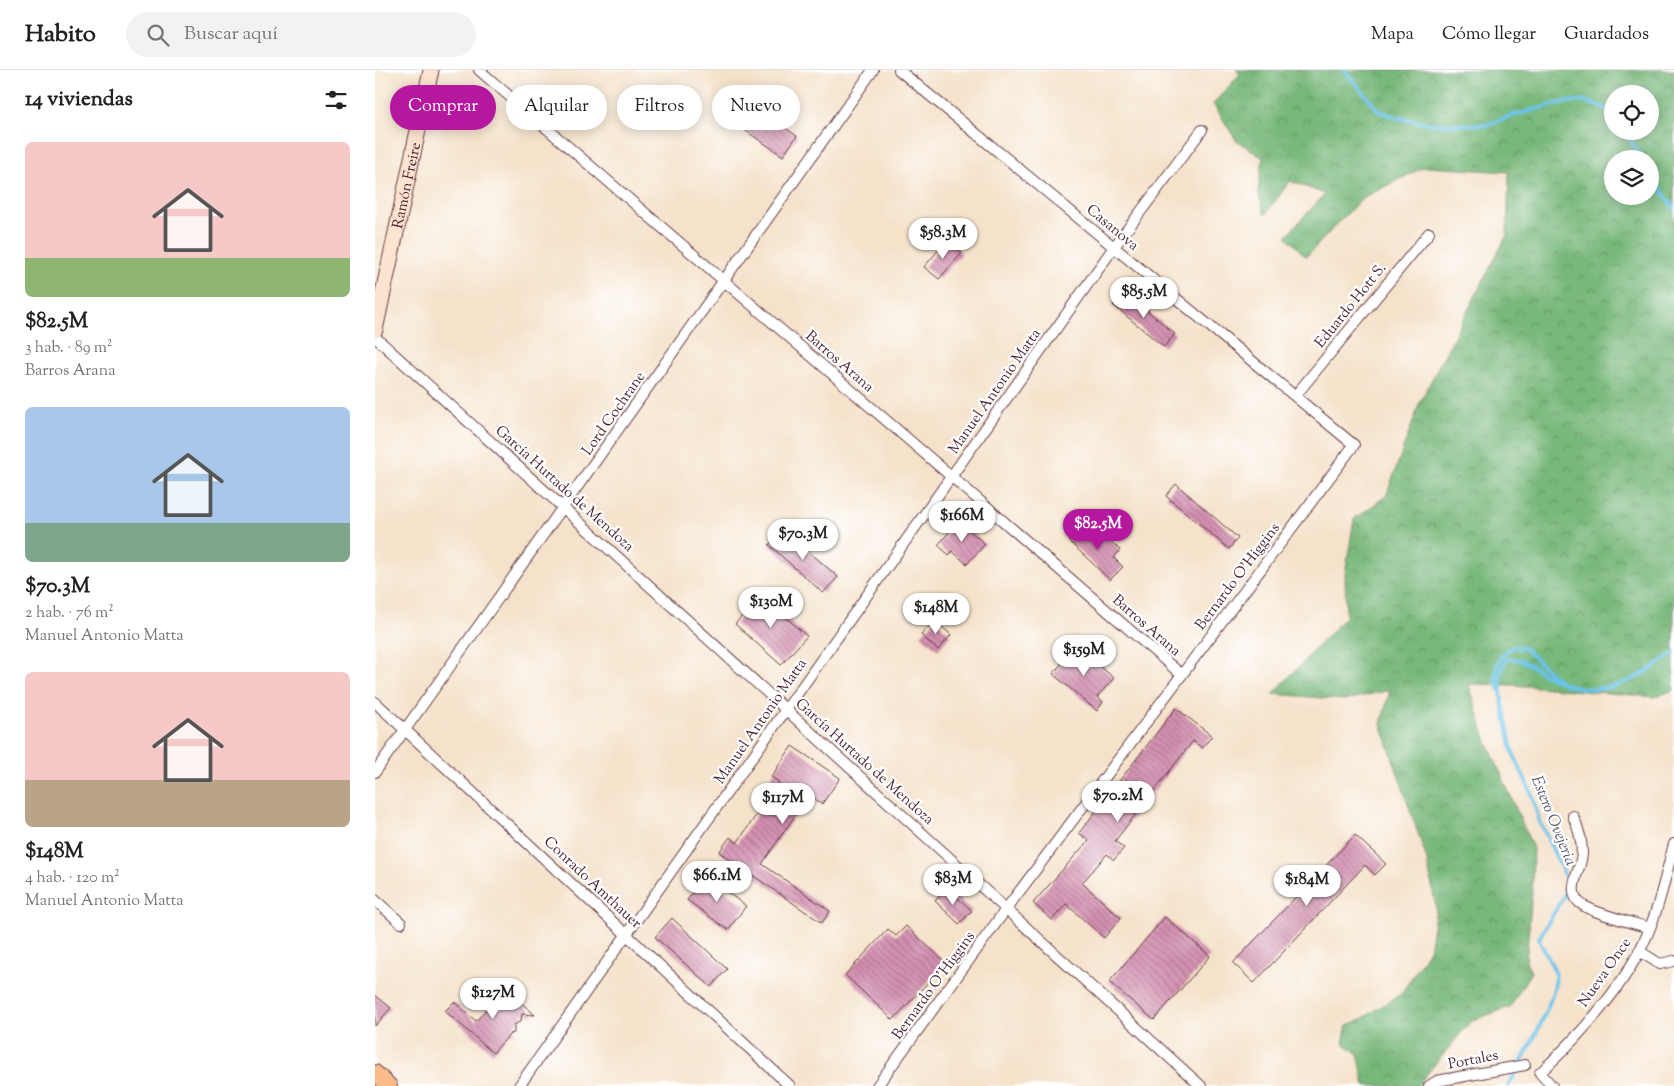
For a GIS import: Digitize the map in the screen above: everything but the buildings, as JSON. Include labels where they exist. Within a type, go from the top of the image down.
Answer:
[{"type":"main road","name":"Ramón Freire","points":[[375,330],[431,70]]},
{"type":"main road","points":[[375,1073],[389,1086]]},
{"type":"street","name":"Barros Arana","points":[[479,70],[1182,675]]},
{"type":"street","name":"Lord Cochrane","points":[[375,772],[565,507],[873,70]]},
{"type":"street","name":"Casanova","points":[[899,70],[1354,445]]},
{"type":"street","name":"Manuel Antonio Matta","points":[[519,1086],[1114,247],[1201,130]]},
{"type":"street","name":"Eduardo Hott S.","points":[[1295,396],[1429,233]]},
{"type":"street","name":"García Hurtado de Mendoza","points":[[375,337],[565,507],[1201,1086]]},
{"type":"street","name":"Bernardo O'Higgins","points":[[877,1086],[1007,908],[1354,445]]},
{"type":"street","name":"Conrado Amthauer","points":[[375,702],[790,1086]]},
{"type":"street","points":[[1573,816],[1579,830],[1582,854],[1574,882],[1575,895],[1583,906],[1649,928]]},
{"type":"street","name":"Nueva Once","points":[[1553,1086],[1540,1073],[1577,1035],[1624,976],[1639,951],[1649,928],[1674,844]]},
{"type":"street","points":[[375,900],[401,923]]},
{"type":"street","points":[[1639,951],[1661,964],[1674,961]]},
{"type":"street","name":"Portales","points":[[1429,1086],[1437,1081],[1525,1065]]},
{"type":"green space","points":[[1236,70],[1674,70],[1674,690],[1655,697],[1513,685],[1469,684],[1486,739],[1533,848],[1532,892],[1526,962],[1531,972],[1510,1007],[1471,1021],[1417,1086],[1365,1086],[1358,1054],[1343,1043],[1347,1025],[1362,1019],[1402,993],[1429,950],[1436,908],[1427,860],[1381,724],[1390,690],[1346,700],[1273,694],[1346,616],[1345,573],[1354,519],[1386,496],[1420,402],[1507,235],[1509,172],[1424,167],[1362,198],[1306,257],[1286,236],[1325,194],[1290,181],[1265,215],[1258,191],[1263,158],[1236,140],[1213,104],[1240,74]]},
{"type":"waterway","name":"Estero Ovejeria","points":[[1344,70],[1379,111],[1396,117],[1432,124],[1487,125],[1514,115],[1564,102],[1584,101],[1604,108]]},
{"type":"waterway","name":"Estero Ovejeria","points":[[1630,140],[1637,150]]},
{"type":"waterway","name":"Estero Ovejeria","points":[[1659,186],[1674,209]]},
{"type":"waterway","name":"Estero Ovejeria","points":[[1499,689],[1496,676],[1497,665],[1506,651],[1512,647],[1524,648],[1558,680]]},
{"type":"waterway","name":"Estero Ovejeria","points":[[1508,1086],[1538,1030],[1551,997],[1555,983],[1555,973],[1539,938],[1564,896],[1568,882],[1539,820],[1530,790],[1512,751],[1501,694],[1500,676],[1506,659],[1522,661],[1562,683],[1579,688],[1596,689],[1612,687],[1627,682],[1643,674],[1674,653]]}]
